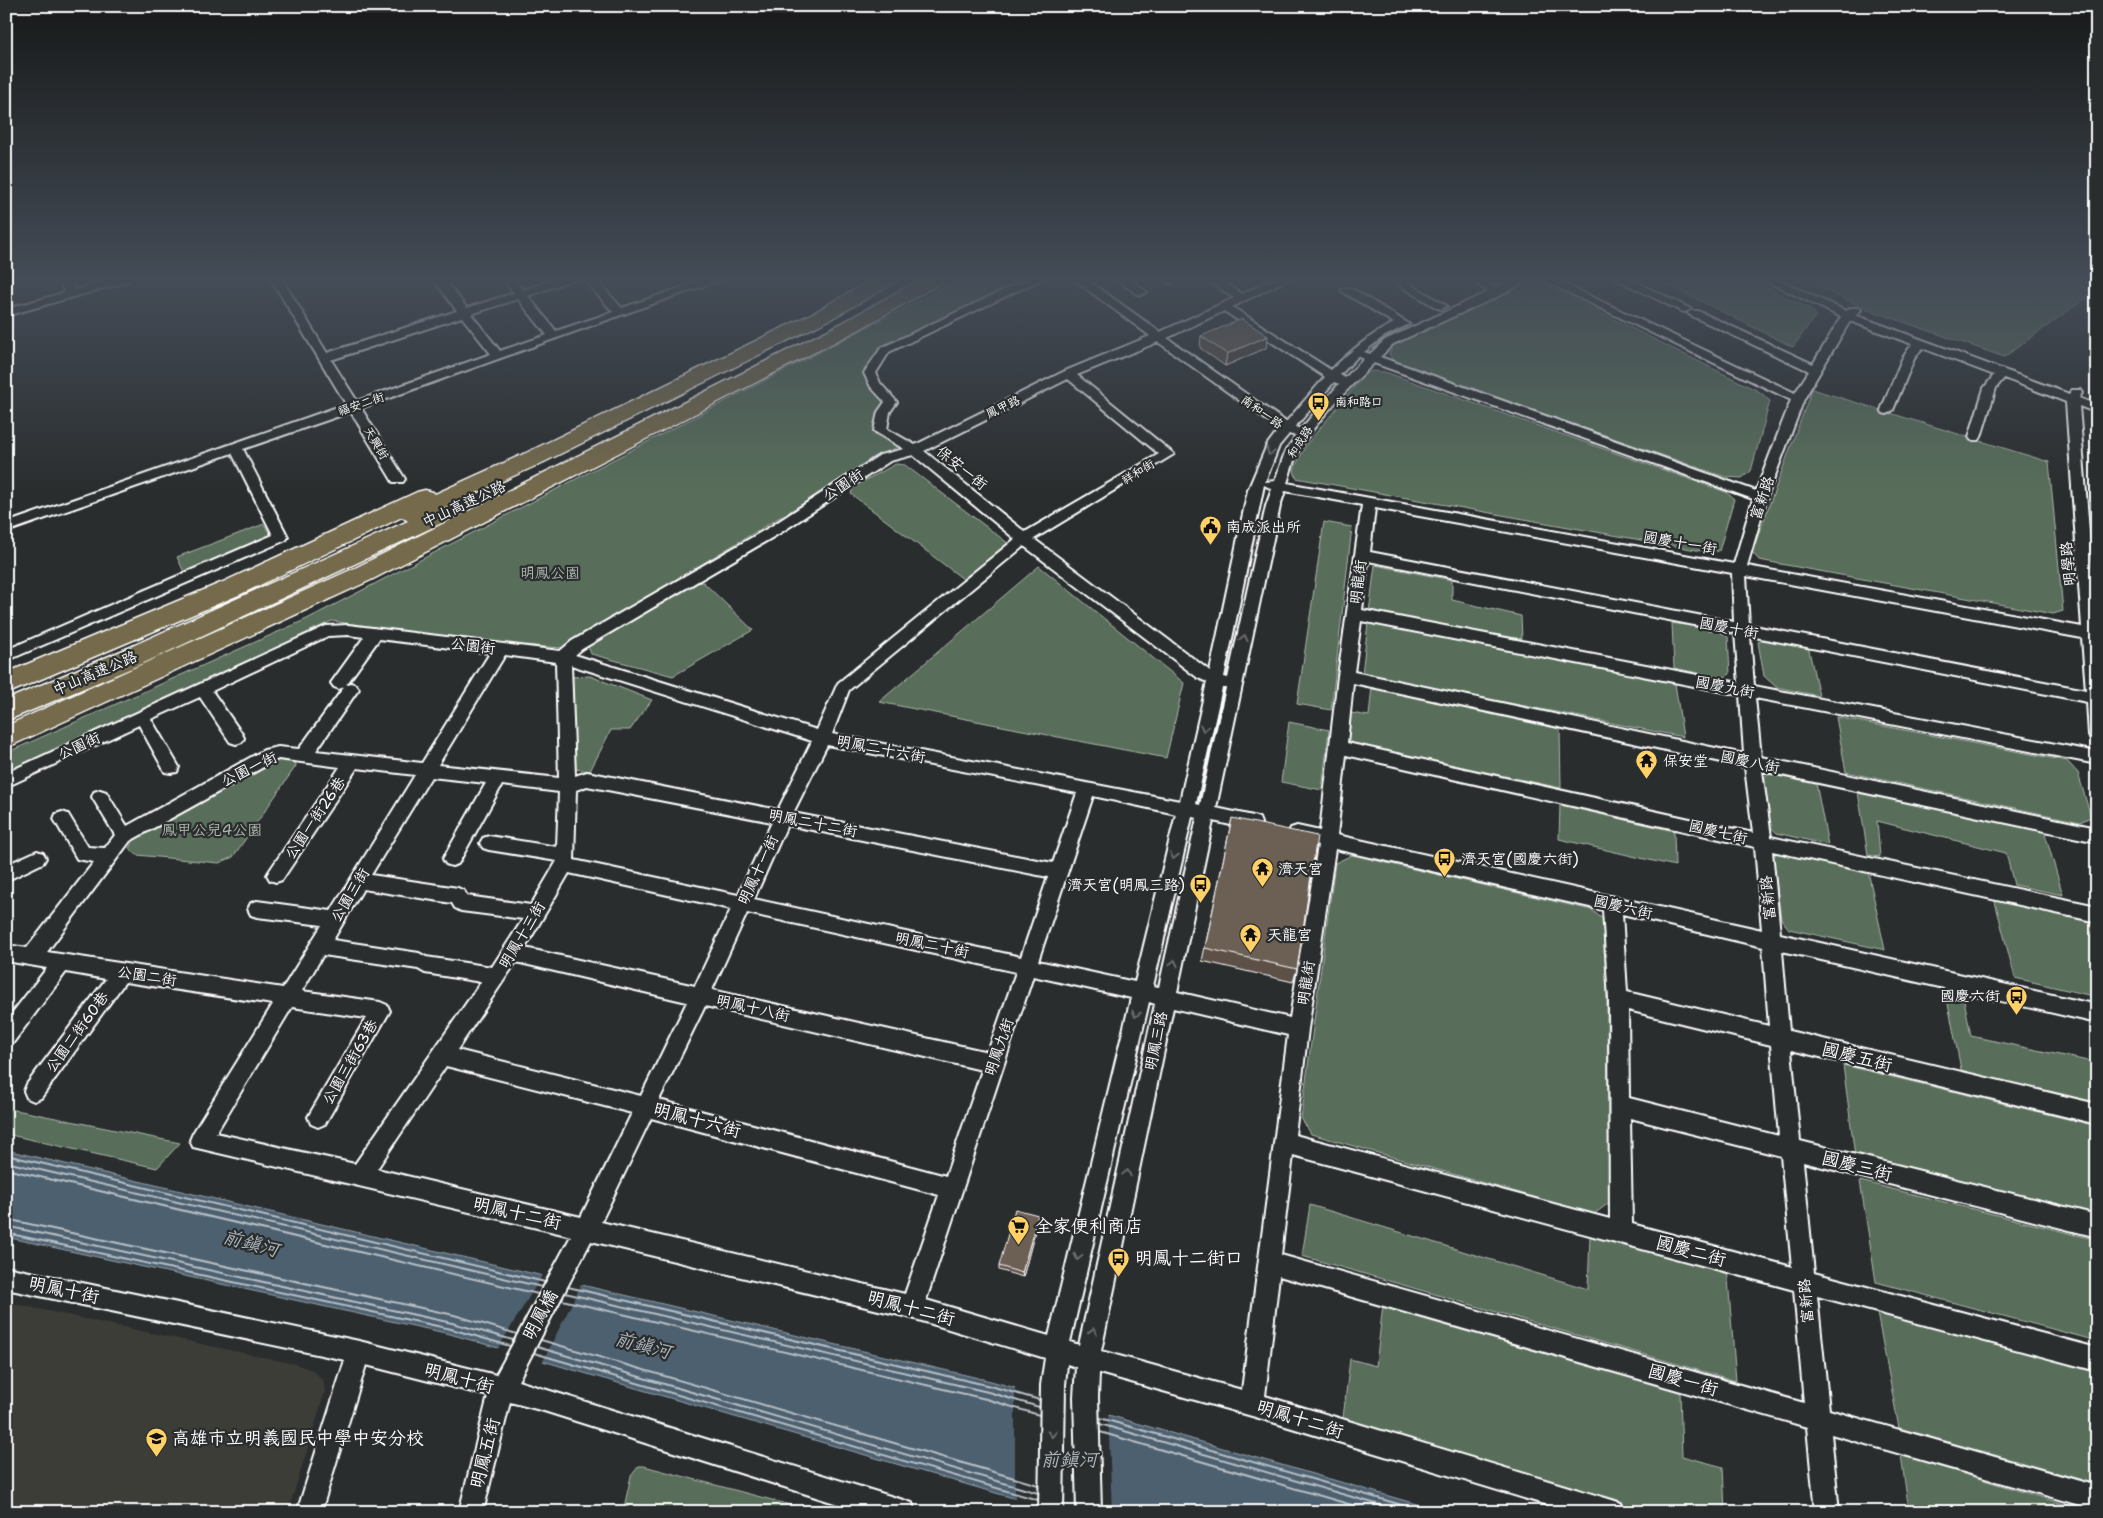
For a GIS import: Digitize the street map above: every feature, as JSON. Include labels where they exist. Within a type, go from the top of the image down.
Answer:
[{"type":"highway","points":[[6,684],[232,588],[386,516],[728,350]]},
{"type":"highway","name":"中山高速公路","points":[[6,694],[164,626],[536,457],[753,350]]},
{"type":"highway","name":"中山高速公路","points":[[6,711],[137,655],[544,467],[778,350]]},
{"type":"highway","points":[[6,738],[354,578],[804,350]]},
{"type":"highway","points":[[6,730],[329,581],[514,491],[596,456]]},
{"type":"highway","points":[[6,678],[436,492]]},
{"type":"street","name":"天興街","points":[[319,350],[398,479]]},
{"type":"street","points":[[324,358],[350,350]]},
{"type":"street","points":[[493,350],[498,356]]},
{"type":"street","name":"福安二街","points":[[6,528],[515,350]]},
{"type":"street","name":"保安一街","points":[[885,350],[870,373],[875,384],[891,402],[884,412],[880,431],[915,450],[1024,539],[1203,674],[1233,686]]},
{"type":"street","name":"鳳甲路","points":[[915,450],[1069,374],[1128,350]]},
{"type":"street","name":"南和一路","points":[[1177,350],[1287,429],[1304,433]]},
{"type":"street","points":[[1291,350],[1332,376],[1347,383]]},
{"type":"street","name":"和成路","points":[[1215,680],[1251,501],[1273,445],[1332,376],[1359,350]]},
{"type":"street","name":"和成路","points":[[1233,686],[1273,506],[1291,452],[1304,433],[1347,383],[1380,350]]},
{"type":"street","points":[[1693,350],[1798,400]]},
{"type":"street","points":[[1773,350],[1816,370]]},
{"type":"street","name":"富新路","points":[[1827,1512],[1780,1038],[1763,842],[1753,763],[1739,570],[1760,497],[1798,400],[1828,350]]},
{"type":"street","points":[[1887,410],[1908,359],[1914,350]]},
{"type":"street","points":[[1937,350],[2001,374],[2074,396],[2097,400]]},
{"type":"street","points":[[1950,350],[2074,396],[2097,410]]},
{"type":"street","points":[[1356,352],[1370,359],[1760,497]]},
{"type":"street","name":"祥和街","points":[[1024,539],[1168,454],[1069,374]]},
{"type":"street","points":[[1975,437],[1990,388],[2001,374]]},
{"type":"street","name":"明學路","points":[[2074,396],[2094,634],[2097,735]]},
{"type":"street","points":[[6,656],[281,537],[236,448]]},
{"type":"street","name":"公園街","points":[[6,780],[326,631],[338,629],[563,657],[577,646],[775,530],[885,458],[915,450]]},
{"type":"street","name":"國慶十一街","points":[[1258,481],[1369,503],[2094,634]]},
{"type":"street","name":"明龍街","points":[[1252,1404],[1298,1029],[1328,840],[1340,747],[1346,676],[1369,503]]},
{"type":"street","name":"明鳳十一街","points":[[568,1262],[700,996],[782,818],[822,738],[843,687],[1024,539]]},
{"type":"street","name":"國慶十街","points":[[1362,555],[2095,698]]},
{"type":"street","name":"國慶九街","points":[[1354,614],[1748,692],[2097,758]]},
{"type":"street","points":[[304,755],[375,634]]},
{"type":"street","name":"公園三街","points":[[200,1140],[500,650]]},
{"type":"street","name":"明鳳二十六街","points":[[563,657],[822,738],[1208,813]]},
{"type":"street","name":"明鳳十三街","points":[[360,1175],[512,953],[565,860],[567,786],[563,657]]},
{"type":"street","name":"國慶八街","points":[[1346,676],[2097,835]]},
{"type":"street","name":"明鳳三路","points":[[1051,1512],[1053,1385],[1056,1350],[1215,680]]},
{"type":"street","name":"明鳳三路","points":[[1090,1512],[1086,1397],[1088,1358],[1208,813],[1233,686]]},
{"type":"street","points":[[202,688],[236,738]]},
{"type":"street","points":[[142,717],[170,767]]},
{"type":"street","name":"國慶七街","points":[[1340,747],[1763,842],[2097,914]]},
{"type":"street","name":"公園一街","points":[[31,958],[124,836],[270,755],[278,753],[304,755],[567,786]]},
{"type":"street","name":"公園一街26巷","points":[[276,875],[353,761]]},
{"type":"street","points":[[452,859],[498,778]]},
{"type":"street","name":"明鳳二十二街","points":[[567,786],[586,779],[1059,872]]},
{"type":"street","name":"明鳳九街","points":[[912,1307],[1087,788]]},
{"type":"street","points":[[100,797],[124,836]]},
{"type":"street","points":[[1208,813],[1265,826]]},
{"type":"street","points":[[62,819],[83,854],[109,856]]},
{"type":"street","name":"國慶六街","points":[[1284,830],[2097,1014]]},
{"type":"street","name":"明鳳二十街","points":[[489,843],[743,904],[1166,997],[1298,1029]]},
{"type":"street","points":[[6,874],[37,858]]},
{"type":"street","points":[[359,881],[535,913]]},
{"type":"street","points":[[1612,904],[1618,999],[1620,1232]]},
{"type":"street","points":[[257,910],[335,919]]},
{"type":"street","points":[[318,946],[497,976]]},
{"type":"street","name":"公園二街","points":[[6,953],[121,973],[287,997]]},
{"type":"street","name":"明鳳十八街","points":[[512,953],[994,1064]]},
{"type":"street","points":[[6,1037],[62,962]]},
{"type":"street","name":"公園二街60巷","points":[[34,1091],[121,973]]},
{"type":"street","name":"公園三街63巷","points":[[287,997],[380,1010],[318,1117]]},
{"type":"street","name":"國慶五街","points":[[1618,999],[2097,1114]]},
{"type":"street","name":"明鳳十六街","points":[[442,1056],[646,1107],[952,1188]]},
{"type":"street","name":"國慶三街","points":[[1618,1105],[2097,1226]]},
{"type":"street","name":"明鳳十二街","points":[[200,1140],[360,1175],[912,1307],[1056,1350],[1252,1404],[1612,1512]]},
{"type":"street","name":"國慶二街","points":[[1284,1142],[2097,1360]]},
{"type":"street","name":"明鳳橋","points":[[512,1368],[568,1262]]},
{"type":"street","name":"國慶一街","points":[[1269,1262],[2097,1498]]},
{"type":"street","name":"明鳳十街","points":[[6,1278],[359,1352],[544,1399],[903,1512]]},
{"type":"street","points":[[309,1512],[359,1352]]},
{"type":"street","name":"明鳳五街","points":[[471,1512],[501,1389],[512,1368]]},
{"type":"shaded area","name":"高雄市立明義國民中學中安分校","points":[[6,1302],[295,1364],[312,1370],[323,1380],[325,1391],[288,1512],[6,1512]]},
{"type":"green space","name":"明鳳公園","points":[[824,350],[886,350],[876,355],[867,374],[883,401],[873,433],[897,447],[562,648],[479,642],[332,621],[6,774],[6,753],[307,619]]},
{"type":"green space","points":[[1391,350],[1675,350],[1760,392],[1770,401],[1751,471],[1742,478],[1725,477],[1394,362],[1389,354]]},
{"type":"green space","points":[[1984,350],[2014,350],[2004,357]]},
{"type":"green space","points":[[1372,371],[1385,372],[1726,492],[1734,499],[1719,551],[1702,551],[1296,478],[1294,469],[1306,445],[1366,373]]},
{"type":"green space","points":[[1812,389],[2049,462],[2063,611],[2053,614],[1759,560],[1752,552]]},
{"type":"green space","points":[[896,464],[905,465],[1009,544],[963,579],[851,494],[853,487]]},
{"type":"green space","points":[[1324,522],[1352,527],[1331,710],[1297,704]]},
{"type":"green space","points":[[264,524],[271,536],[184,572],[177,557]]},
{"type":"green space","points":[[1375,565],[1452,580],[1452,600],[1521,616],[1522,639],[1369,612]]},
{"type":"green space","points":[[1039,566],[1184,683],[1166,758],[879,702]]},
{"type":"green space","points":[[703,582],[753,630],[673,676],[591,654],[587,644],[691,583]]},
{"type":"green space","points":[[1368,623],[1675,683],[1683,737],[1362,674]]},
{"type":"green space","points":[[1672,623],[1719,631],[1728,637],[1730,674],[1723,678],[1674,668]]},
{"type":"green space","points":[[1768,639],[1808,646],[1819,696],[1776,687],[1764,676],[1758,642]]},
{"type":"green space","points":[[590,676],[652,700],[630,730],[611,730],[590,771],[575,769],[569,687],[571,677]]},
{"type":"green space","points":[[1372,686],[1560,726],[1561,788],[1351,743],[1345,737],[1345,712],[1369,716]]},
{"type":"green space","points":[[1836,717],[2067,761],[2078,773],[2091,817],[2080,822],[1846,772]]},
{"type":"green space","points":[[1289,722],[1329,730],[1322,790],[1281,782]]},
{"type":"green space","name":"鳳甲公兒4公園","points":[[283,759],[295,761],[296,766],[233,857],[219,863],[137,855],[129,848],[139,833],[269,763]]},
{"type":"green space","points":[[1771,774],[1816,783],[1828,845],[1777,833],[1767,824],[1760,778]]},
{"type":"green space","points":[[1858,792],[2044,830],[2063,895],[2014,885],[2006,853],[1877,821],[1880,857],[1868,855]]},
{"type":"green space","points":[[1560,805],[1674,831],[1675,866],[1559,839]]},
{"type":"green space","points":[[1787,851],[1868,871],[1885,950],[1789,929],[1781,919],[1773,856],[1779,852]]},
{"type":"green space","points":[[1352,855],[1592,910],[1606,922],[1609,1203],[1594,1214],[1311,1134],[1301,1118],[1335,863]]},
{"type":"green space","points":[[1994,898],[2097,921],[2097,997],[2015,978]]},
{"type":"green space","points":[[1945,989],[1963,994],[1971,1036],[2097,1063],[2097,1104],[1962,1074]]},
{"type":"green space","points":[[1843,1065],[2097,1126],[2097,1215],[1855,1156]]},
{"type":"green space","points":[[6,1109],[180,1143],[157,1168],[6,1134]]},
{"type":"green space","points":[[1860,1181],[2097,1240],[2097,1341],[1876,1282]]},
{"type":"green space","points":[[1310,1205],[1588,1289],[1590,1236],[1727,1266],[1736,1381],[1302,1256]]},
{"type":"green space","points":[[1383,1304],[1680,1392],[1682,1456],[1723,1467],[1725,1512],[1641,1512],[1343,1418],[1350,1359],[1376,1366]]},
{"type":"green space","points":[[1877,1313],[2097,1372],[2097,1484],[1899,1428]]},
{"type":"green space","points":[[1901,1455],[2090,1512],[1909,1512]]},
{"type":"green space","points":[[639,1466],[817,1512],[623,1512],[631,1476]]},
{"type":"water","name":"前鎮河","points":[[6,1150],[991,1381],[1444,1512],[1061,1512],[450,1334],[6,1237]]},
{"type":"pier","points":[[543,1274],[582,1283],[542,1363],[497,1350]]},
{"type":"pier","points":[[1015,1386],[1108,1412],[1112,1512],[1052,1512],[1015,1500]]},
{"type":"building","points":[[1221,350],[1236,350],[1227,354]]},
{"type":"building","name":"濟天宮","points":[[1232,818],[1317,836],[1297,969],[1205,948]]},
{"type":"building","name":"全家便利商店","points":[[1015,1209],[1038,1215],[1022,1273],[999,1266]]},
{"type":"place","name":"南和路口","points":[[1319,421]]},
{"type":"place","name":"南成派出所","points":[[1210,546]]},
{"type":"place","name":"保安堂","points":[[1647,780]]},
{"type":"place","name":"濟天宮(國慶六街)","points":[[1445,878]]},
{"type":"place","name":"濟天宮","points":[[1262,888]]},
{"type":"place","name":"濟天宮(明鳳三路)","points":[[1201,904]]},
{"type":"place","name":"天龍宮","points":[[1251,954]]},
{"type":"place","name":"國慶六街","points":[[2016,1015]]},
{"type":"place","name":"全家便利商店","points":[[1019,1245]]},
{"type":"place","name":"明鳳十二街口","points":[[1119,1277]]},
{"type":"place","name":"高雄市立明義國民中學中安分校","points":[[156,1457]]}]
